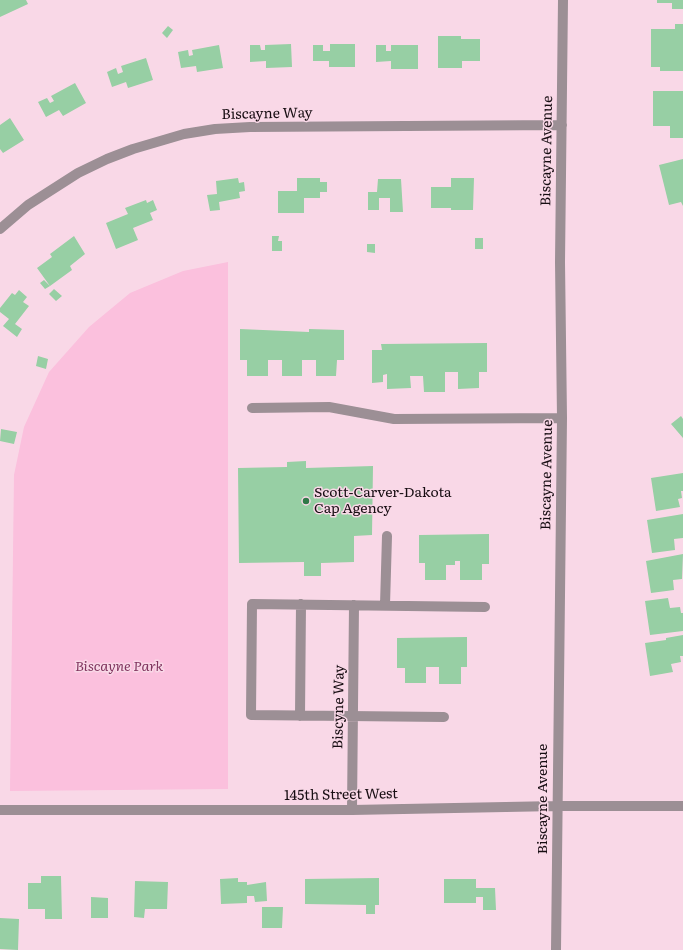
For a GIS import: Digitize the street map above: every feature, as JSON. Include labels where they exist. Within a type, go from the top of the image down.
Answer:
[{"type":"street","name":"Biscayne Avenue","points":[[556,950],[562,418],[560,262],[563,0]]},
{"type":"street","name":"Biscayne Way","points":[[0,229],[28,205],[78,173],[107,159],[133,149],[184,134],[215,129],[250,127],[562,125]]},
{"type":"street","points":[[252,408],[329,407],[394,419],[562,418]]},
{"type":"street","points":[[385,605],[387,536]]},
{"type":"street","points":[[444,717],[251,715],[252,604],[485,606]]},
{"type":"street","points":[[300,716],[301,604]]},
{"type":"street","name":"Biscyne Way","points":[[352,810],[354,605]]},
{"type":"street","name":"145th Street West","points":[[0,810],[352,810],[557,806],[683,806]]},
{"type":"green space","name":"Biscayne Park","points":[[228,262],[228,789],[10,791],[14,475],[24,427],[49,372],[89,327],[130,293],[183,271]]},
{"type":"building","points":[[0,0],[26,0],[28,4],[0,17]]},
{"type":"building","points":[[657,0],[683,0],[683,9],[672,9],[672,3],[657,3]]},
{"type":"building","points":[[675,24],[683,24],[683,71],[660,71],[660,67],[651,67],[651,29],[675,29]]},
{"type":"building","points":[[168,26],[173,30],[167,38],[162,33]]},
{"type":"building","points":[[438,36],[461,36],[461,39],[480,39],[480,61],[462,61],[462,68],[438,68]]},
{"type":"building","points":[[291,44],[292,67],[266,68],[266,61],[250,62],[250,45],[260,45],[261,50],[265,50],[265,45]]},
{"type":"building","points":[[330,44],[355,44],[355,67],[329,67],[329,61],[313,61],[313,45],[323,45],[323,51],[330,51]]},
{"type":"building","points":[[219,45],[223,68],[197,72],[196,66],[181,68],[178,52],[188,50],[189,56],[193,55],[192,50]]},
{"type":"building","points":[[376,45],[386,45],[386,51],[391,51],[391,45],[418,45],[418,69],[391,69],[391,61],[376,62]]},
{"type":"building","points":[[146,58],[153,80],[128,88],[126,82],[112,87],[107,72],[116,68],[118,74],[123,72],[121,66]]},
{"type":"building","points":[[75,83],[86,103],[63,116],[59,110],[46,117],[38,102],[47,98],[50,103],[54,101],[51,96]]},
{"type":"building","points":[[653,91],[683,91],[683,138],[670,138],[670,126],[653,126]]},
{"type":"building","points":[[10,118],[24,140],[3,153],[0,149],[0,125]]},
{"type":"building","points":[[683,159],[683,206],[681,202],[669,205],[659,165]]},
{"type":"building","points":[[238,178],[239,183],[244,182],[245,191],[239,192],[240,198],[219,202],[220,210],[210,211],[207,195],[217,194],[216,181]]},
{"type":"building","points":[[297,178],[320,178],[320,182],[327,182],[327,192],[320,192],[320,198],[304,198],[304,213],[278,213],[278,191],[297,191]]},
{"type":"building","points":[[451,178],[474,178],[473,210],[431,208],[431,187],[451,187]]},
{"type":"building","points":[[378,179],[401,179],[403,212],[390,212],[390,198],[379,198],[379,210],[368,210],[368,192],[377,192]]},
{"type":"building","points":[[146,200],[147,203],[153,200],[157,210],[150,213],[153,220],[133,228],[138,240],[116,249],[106,223],[128,214],[125,208]]},
{"type":"building","points":[[74,236],[85,254],[70,266],[72,270],[50,286],[37,268],[52,257],[50,254]]},
{"type":"building","points":[[272,236],[279,236],[278,241],[282,241],[282,251],[272,251]]},
{"type":"building","points":[[475,238],[483,238],[483,249],[475,249]]},
{"type":"building","points":[[367,244],[375,244],[375,253],[367,252]]},
{"type":"building","points":[[44,280],[50,286],[45,289],[40,283]]},
{"type":"building","points":[[54,289],[62,296],[56,301],[49,294]]},
{"type":"building","points":[[19,290],[27,297],[23,302],[29,306],[15,324],[22,329],[17,337],[3,326],[9,319],[0,312],[0,308],[12,293],[15,295]]},
{"type":"building","points":[[240,329],[309,332],[309,329],[344,330],[344,360],[337,360],[336,376],[316,376],[316,360],[302,360],[302,376],[282,376],[282,360],[268,360],[268,376],[247,376],[247,360],[240,360]]},
{"type":"building","points":[[487,343],[487,372],[479,372],[479,388],[458,389],[458,372],[445,372],[445,392],[424,392],[423,376],[410,376],[411,388],[387,389],[387,374],[383,375],[383,382],[372,383],[372,350],[382,350],[381,344]]},
{"type":"building","points":[[38,356],[48,359],[46,369],[36,366]]},
{"type":"building","points":[[681,416],[683,419],[683,438],[671,424]]},
{"type":"building","points":[[1,429],[17,432],[14,444],[0,441]]},
{"type":"building","name":"Scott-Carver-Dakota Cap Agency","points":[[306,461],[306,468],[373,466],[372,535],[354,536],[354,562],[321,563],[321,576],[304,576],[304,562],[239,563],[238,468],[287,467],[287,462]]},
{"type":"building","points":[[683,473],[683,491],[681,491],[682,498],[678,499],[680,507],[656,511],[651,478]]},
{"type":"building","points":[[683,514],[683,538],[674,539],[675,550],[652,553],[647,520]]},
{"type":"building","points":[[489,534],[489,564],[482,564],[482,580],[460,580],[460,561],[455,561],[455,565],[446,565],[446,580],[425,580],[425,563],[419,563],[419,535]]},
{"type":"building","points":[[683,554],[682,579],[673,580],[674,590],[651,593],[646,561]]},
{"type":"building","points":[[668,598],[670,608],[680,607],[681,613],[683,613],[683,631],[650,635],[645,601]]},
{"type":"building","points":[[683,635],[683,656],[680,656],[681,662],[671,664],[673,672],[650,676],[645,643],[666,640],[666,638]]},
{"type":"building","points":[[467,637],[467,667],[461,667],[461,684],[439,684],[439,667],[426,667],[426,683],[405,683],[405,668],[397,668],[397,638]]},
{"type":"building","points":[[41,876],[61,876],[62,919],[45,919],[45,909],[28,909],[28,883],[41,883]]},
{"type":"building","points":[[238,878],[238,882],[247,882],[247,885],[266,882],[267,901],[255,902],[254,896],[247,896],[247,903],[221,904],[220,879]]},
{"type":"building","points":[[379,878],[379,905],[375,905],[375,914],[366,914],[366,905],[305,904],[305,879]]},
{"type":"building","points":[[444,879],[476,879],[476,888],[495,888],[496,910],[483,910],[483,897],[476,897],[476,903],[444,903]]},
{"type":"building","points":[[135,881],[168,882],[167,909],[145,909],[144,918],[134,917]]},
{"type":"building","points":[[91,897],[108,898],[108,918],[91,918]]},
{"type":"building","points":[[262,907],[283,907],[282,928],[262,928]]},
{"type":"building","points":[[0,918],[19,919],[18,950],[0,949]]},
{"type":"place","name":"Scott-Carver-Dakota Cap Agency","points":[[306,501]]}]
